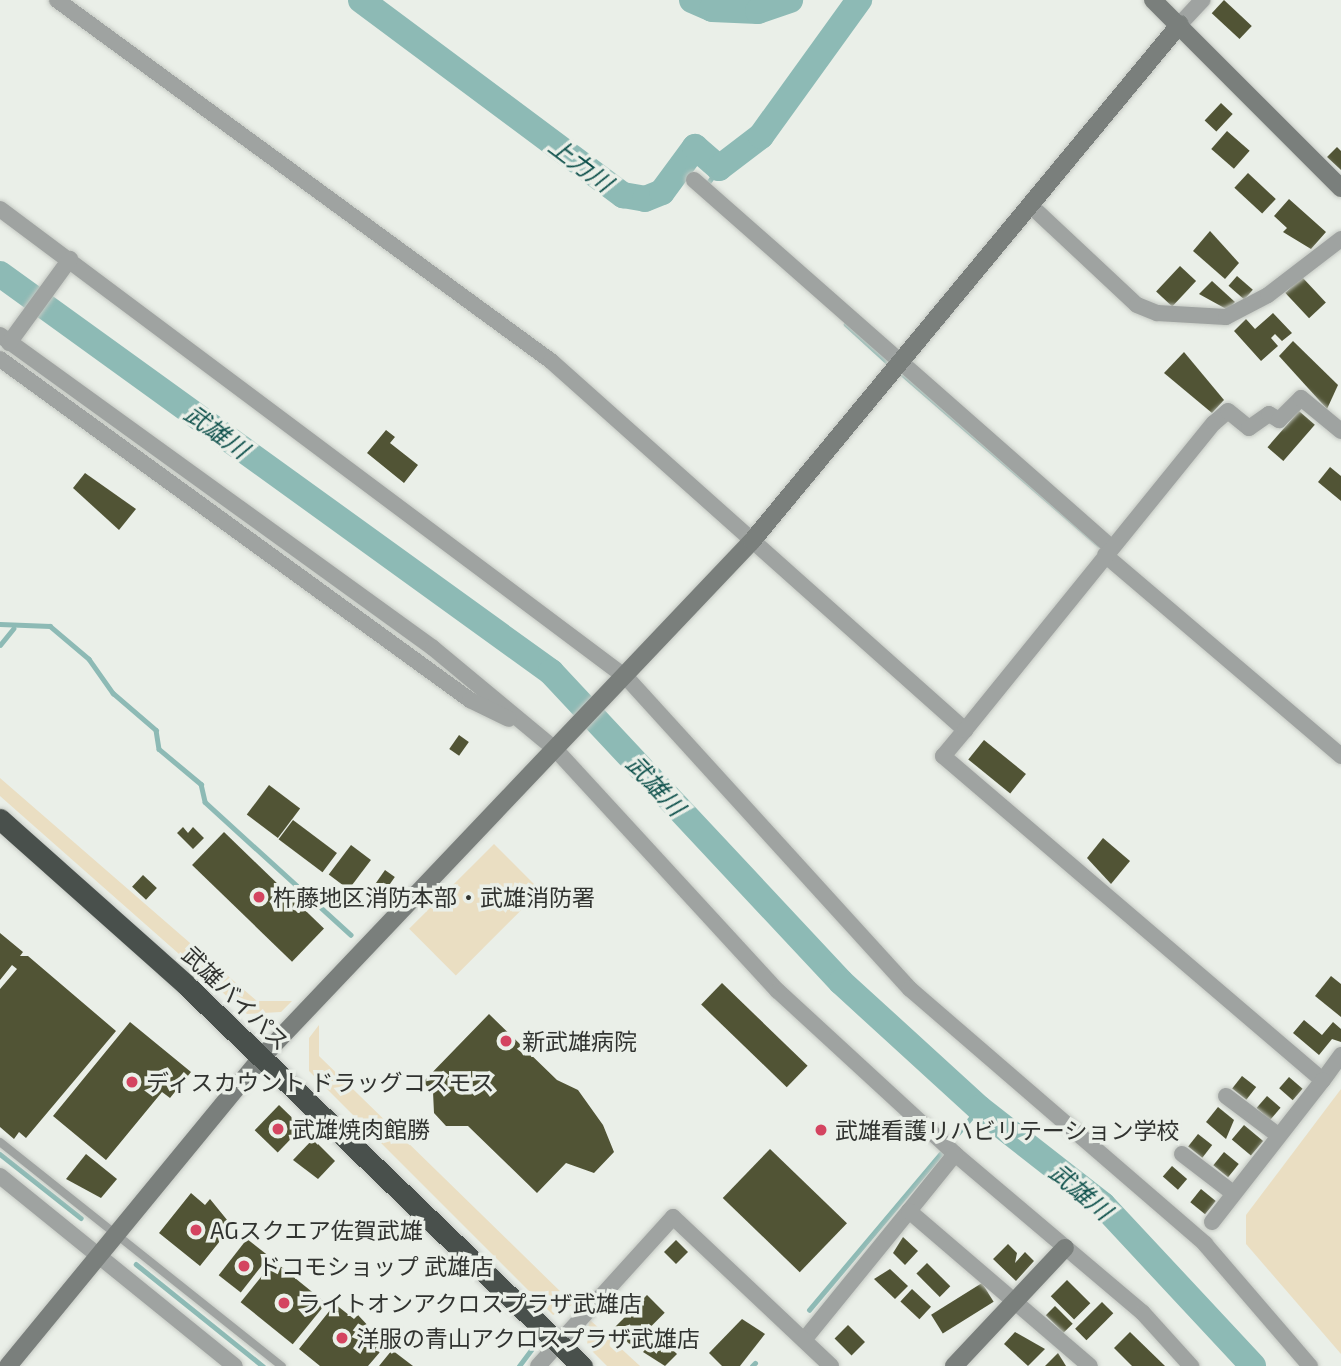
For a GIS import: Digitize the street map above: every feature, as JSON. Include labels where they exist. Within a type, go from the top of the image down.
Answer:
[{"type":"highway","name":"武雄バイパス","points":[[0,819],[261,1058],[582,1366]]},
{"type":"street","points":[[57,0],[551,360],[965,730]]},
{"type":"street","points":[[1153,0],[1180,24],[1341,188]]},
{"type":"street","points":[[8,1366],[98,1253],[261,1058],[625,680],[752,541],[1202,0]]},
{"type":"street","points":[[694,180],[901,361],[1108,551],[1341,756]]},
{"type":"street","points":[[1030,205],[1137,304],[1157,313],[1226,317],[1268,295],[1341,239]]},
{"type":"street","points":[[0,209],[70,258],[625,680],[910,989],[1205,1244],[1310,1366]]},
{"type":"street","points":[[70,258],[5,339],[433,648],[558,749],[778,991],[955,1154],[1143,1313],[1191,1366]]},
{"type":"street","points":[[0,359],[470,700],[530,729]]},
{"type":"street","points":[[1323,1080],[943,756],[1108,551],[1228,411],[1249,428],[1269,414],[1279,420],[1301,398],[1341,431]]},
{"type":"street","points":[[1212,1222],[1341,1055]]},
{"type":"street","points":[[1226,1096],[1278,1135]]},
{"type":"street","points":[[804,1340],[955,1154]]},
{"type":"street","points":[[1182,1154],[1233,1193]]},
{"type":"street","points":[[0,1176],[235,1366]]},
{"type":"street","points":[[909,1211],[1090,1366]]},
{"type":"street","points":[[538,1366],[555,1343],[673,1217],[831,1366]]},
{"type":"street","points":[[954,1366],[1065,1248]]},
{"type":"lane","points":[[0,1142],[282,1366]]},
{"type":"shaded area","points":[[0,778],[257,1001],[292,1001],[281,1012],[247,1014],[0,796]]},
{"type":"shaded area","points":[[494,844],[541,891],[456,976],[409,929]]},
{"type":"shaded area","points":[[319,1025],[319,1056],[564,1295],[579,1296],[572,1305],[553,1315],[309,1071],[309,1038]]},
{"type":"shaded area","points":[[1341,1089],[1341,1354],[1246,1244],[1246,1215]]},
{"type":"shaded area","points":[[589,1319],[640,1366],[607,1366],[587,1346]]},
{"type":"building","points":[[1224,0],[1252,26],[1240,39],[1212,13]]},
{"type":"building","points":[[1221,103],[1233,114],[1216,131],[1205,121]]},
{"type":"building","points":[[1227,131],[1250,151],[1234,169],[1211,149]]},
{"type":"building","points":[[1337,147],[1341,151],[1341,170],[1327,157]]},
{"type":"building","points":[[1248,173],[1276,199],[1262,214],[1234,188]]},
{"type":"building","points":[[1289,199],[1326,232],[1311,249],[1283,232],[1287,228],[1274,216]]},
{"type":"building","points":[[1210,231],[1239,263],[1225,279],[1193,251]]},
{"type":"building","points":[[1180,266],[1196,281],[1172,307],[1156,292]]},
{"type":"building","points":[[1237,276],[1253,290],[1244,300],[1228,286]]},
{"type":"building","points":[[1302,277],[1326,303],[1309,318],[1285,293]]},
{"type":"building","points":[[1212,281],[1235,302],[1228,310],[1199,294]]},
{"type":"building","points":[[1273,313],[1292,333],[1282,341],[1275,334],[1271,338],[1278,346],[1261,361],[1234,331],[1246,319],[1255,329]]},
{"type":"building","points":[[1293,341],[1338,385],[1327,409],[1279,356]]},
{"type":"building","points":[[1184,352],[1224,400],[1212,413],[1164,373]]},
{"type":"building","points":[[1299,411],[1315,425],[1283,461],[1268,447]]},
{"type":"building","points":[[386,430],[395,437],[390,443],[418,465],[404,483],[367,453]]},
{"type":"building","points":[[1330,467],[1341,476],[1341,501],[1318,482]]},
{"type":"building","points":[[85,473],[136,509],[119,530],[73,488]]},
{"type":"building","points":[[459,735],[469,742],[459,756],[449,749]]},
{"type":"building","points":[[984,740],[1026,774],[1010,793],[968,759]]},
{"type":"building","points":[[269,785],[300,808],[278,838],[247,815]]},
{"type":"building","points":[[293,820],[337,853],[322,872],[279,839]]},
{"type":"building","points":[[183,827],[188,833],[193,827],[204,838],[193,849],[177,833]]},
{"type":"building","name":"杵藤地区消防本部・武雄消防署","points":[[224,832],[324,929],[292,962],[192,865]]},
{"type":"building","points":[[1103,838],[1130,861],[1111,884],[1087,858]]},
{"type":"building","points":[[351,845],[371,860],[349,890],[329,875]]},
{"type":"building","points":[[385,870],[395,877],[385,892],[375,885]]},
{"type":"building","points":[[143,875],[157,888],[146,900],[132,887]]},
{"type":"building","points":[[0,933],[23,952],[20,956],[28,956],[116,1031],[26,1138],[19,1132],[14,1139],[0,1127],[0,989],[17,969],[12,965],[0,980]]},
{"type":"building","points":[[1331,976],[1341,984],[1341,1017],[1315,996]]},
{"type":"building","points":[[722,983],[808,1066],[787,1087],[701,1005]]},
{"type":"building","points":[[489,1014],[557,1080],[578,1090],[603,1125],[614,1152],[594,1173],[566,1163],[537,1193],[468,1126],[446,1126],[434,1113],[433,1092],[423,1082]]},
{"type":"building","points":[[1304,1020],[1322,1035],[1333,1022],[1341,1029],[1341,1042],[1332,1039],[1319,1055],[1293,1033]]},
{"type":"building","name":"ディスカウント ドラッグコスモス","points":[[130,1022],[191,1072],[170,1098],[162,1092],[106,1160],[53,1116]]},
{"type":"building","points":[[1242,1076],[1256,1087],[1246,1100],[1232,1089]]},
{"type":"building","points":[[1289,1077],[1303,1089],[1293,1100],[1279,1088]]},
{"type":"building","points":[[1267,1096],[1281,1108],[1270,1120],[1257,1108]]},
{"type":"building","name":"武雄焼肉館勝","points":[[279,1105],[302,1127],[278,1152],[255,1130]]},
{"type":"building","points":[[1218,1107],[1234,1120],[1226,1139],[1206,1122]]},
{"type":"building","points":[[1244,1125],[1263,1141],[1251,1156],[1232,1140]]},
{"type":"building","points":[[1198,1134],[1212,1145],[1202,1158],[1188,1147]]},
{"type":"building","points":[[313,1139],[335,1161],[318,1179],[293,1160]]},
{"type":"building","points":[[770,1149],[847,1223],[800,1272],[723,1198]]},
{"type":"building","points":[[1224,1152],[1239,1164],[1228,1177],[1213,1165]]},
{"type":"building","points":[[86,1154],[117,1179],[101,1198],[66,1179]]},
{"type":"building","points":[[1172,1166],[1187,1179],[1178,1190],[1163,1177]]},
{"type":"building","points":[[1201,1189],[1216,1201],[1205,1214],[1190,1202]]},
{"type":"building","name":"AGスクエア佐賀武雄","points":[[191,1193],[205,1205],[210,1199],[232,1226],[200,1266],[159,1233]]},
{"type":"building","points":[[903,1237],[918,1251],[905,1265],[893,1253]]},
{"type":"building","name":"ドコモショップ 武雄店","points":[[247,1239],[269,1256],[241,1292],[219,1275]]},
{"type":"building","points":[[676,1240],[688,1252],[676,1264],[664,1252]]},
{"type":"building","points":[[1008,1244],[1017,1253],[1015,1263],[1025,1252],[1034,1261],[1016,1281],[993,1259]]},
{"type":"building","name":"ライトオンアクロスプラザ武雄店","points":[[274,1261],[326,1303],[293,1344],[241,1302]]},
{"type":"building","points":[[927,1263],[950,1286],[940,1297],[916,1274]]},
{"type":"building","points":[[890,1269],[908,1286],[895,1299],[874,1279]]},
{"type":"building","points":[[1067,1280],[1090,1303],[1074,1320],[1051,1296]]},
{"type":"building","points":[[982,1283],[994,1302],[943,1333],[931,1315]]},
{"type":"building","points":[[912,1289],[931,1307],[919,1319],[900,1301]]},
{"type":"building","points":[[647,1295],[665,1313],[631,1346],[614,1328]]},
{"type":"building","points":[[1102,1302],[1113,1313],[1086,1340],[1075,1329]]},
{"type":"building","name":"洋服の青山アクロスプラザ武雄店","points":[[335,1304],[354,1319],[358,1315],[386,1345],[368,1366],[320,1366],[299,1349]]},
{"type":"building","points":[[1055,1306],[1073,1324],[1063,1333],[1046,1315]]},
{"type":"building","points":[[742,1319],[765,1334],[740,1366],[722,1366],[709,1353]]},
{"type":"building","points":[[848,1325],[865,1342],[852,1355],[835,1338]]},
{"type":"building","points":[[1015,1332],[1045,1349],[1028,1366],[1004,1344]]},
{"type":"building","points":[[1130,1332],[1165,1366],[1132,1366],[1114,1348]]},
{"type":"building","points":[[658,1336],[677,1354],[665,1366],[643,1352]]},
{"type":"building","points":[[392,1350],[413,1366],[379,1366]]},
{"type":"building","points":[[1058,1353],[1066,1366],[1045,1366]]},
{"type":"waterway","name":"上力川","points":[[361,0],[623,195],[645,199],[662,192],[695,147],[719,168],[761,136],[859,0]]},
{"type":"waterway","points":[[692,0],[712,9],[758,11],[790,0]]},
{"type":"waterway","points":[[705,187],[719,168]]},
{"type":"waterway","name":"武雄川","points":[[0,274],[551,672],[841,982],[979,1108],[1103,1205],[1253,1366]]},
{"type":"waterway","points":[[846,324],[891,365]]},
{"type":"waterway","points":[[898,370],[1105,550]]},
{"type":"waterway","points":[[0,624],[50,626],[89,659],[113,693],[156,730],[159,749],[201,784],[205,802],[351,935]]},
{"type":"waterway","points":[[0,645],[13,629]]},
{"type":"waterway","points":[[809,1310],[979,1108]]},
{"type":"waterway","points":[[0,1154],[81,1218]]},
{"type":"waterway","points":[[136,1264],[263,1366]]},
{"type":"waterway","points":[[519,1366],[531,1350]]},
{"type":"waterway","points":[[752,1366],[755,1363]]},
{"type":"place","name":"杵藤地区消防本部・武雄消防署","points":[[259,897]]},
{"type":"place","name":"新武雄病院","points":[[506,1041]]},
{"type":"place","name":"ディスカウント ドラッグコスモス","points":[[132,1082]]},
{"type":"place","name":"武雄焼肉館勝","points":[[278,1129]]},
{"type":"place","name":"武雄看護リハビリテーション学校","points":[[821,1130]]},
{"type":"place","name":"AGスクエア佐賀武雄","points":[[196,1230]]},
{"type":"place","name":"ドコモショップ 武雄店","points":[[244,1266]]},
{"type":"place","name":"ライトオンアクロスプラザ武雄店","points":[[284,1303]]},
{"type":"place","name":"洋服の青山アクロスプラザ武雄店","points":[[342,1338]]}]
